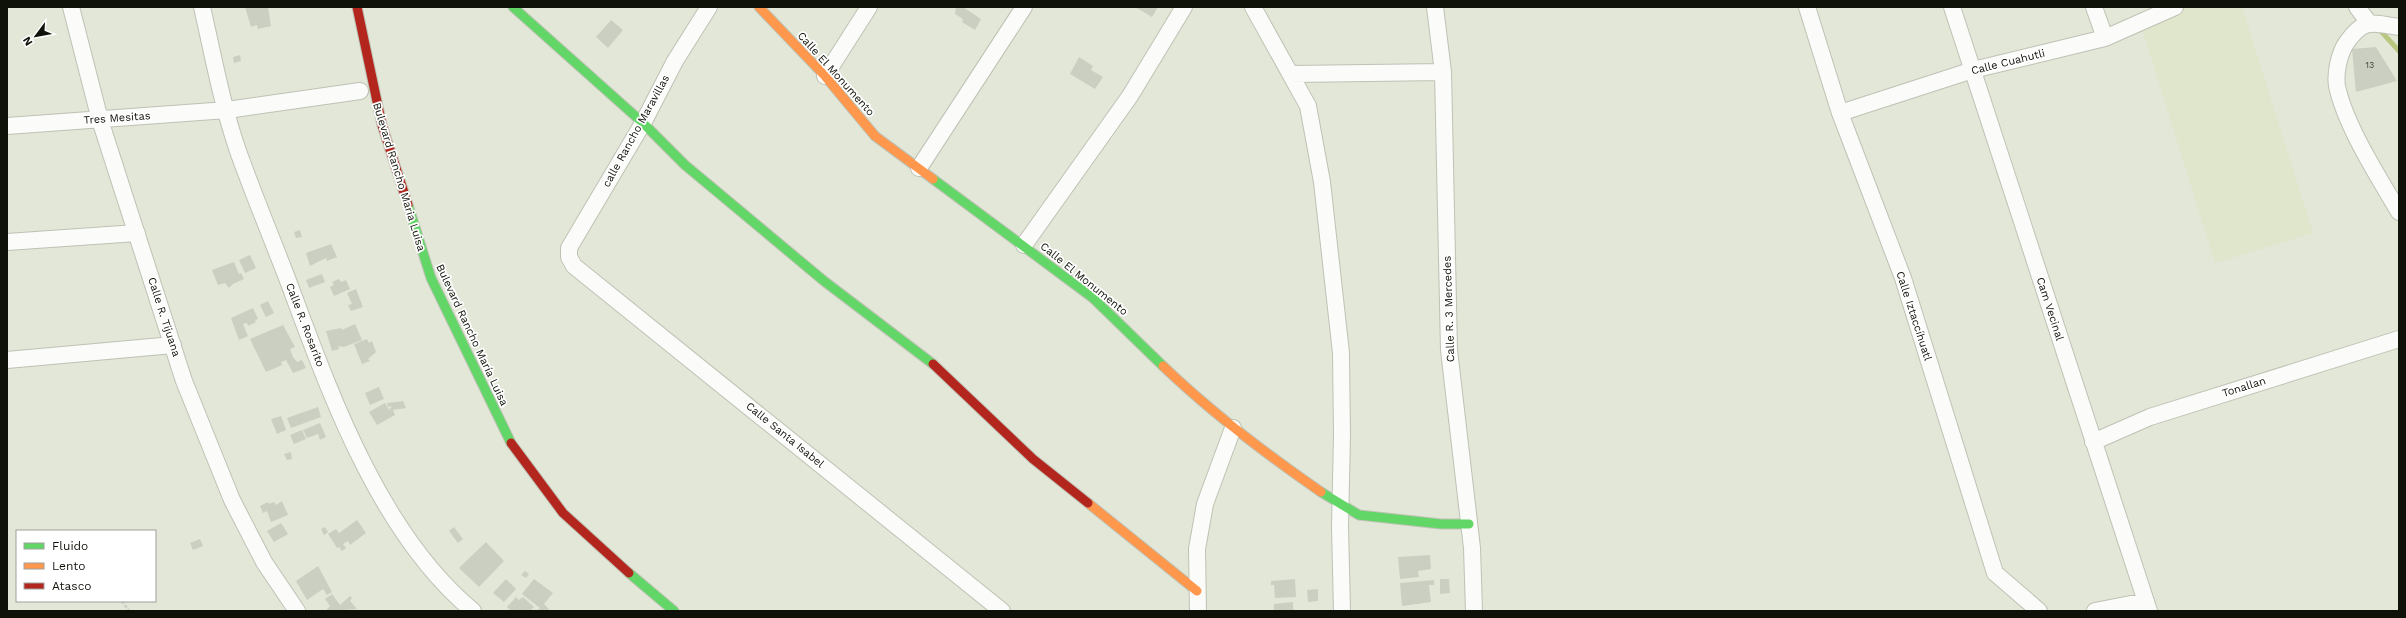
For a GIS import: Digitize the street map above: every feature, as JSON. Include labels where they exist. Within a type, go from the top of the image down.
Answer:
[{"type":"street","name":"Calle R. Tijuana","points":[[71,7],[100,120],[184,381],[232,500],[264,562],[297,611]]},
{"type":"street","name":"Calle R. Rosarito","points":[[202,7],[238,150],[334,401],[364,465],[405,533],[429,566],[473,611]]},
{"type":"street","name":"Bulevard Rancho María Luisa","points":[[357,7],[382,125],[431,278],[512,446],[563,513],[656,597],[674,611]]},
{"type":"street","points":[[512,7],[642,124],[685,166],[824,281],[930,361],[1033,459],[1198,591]]},
{"type":"street","name":"calle Rancho Maravillas","points":[[569,257],[569,248],[642,124],[675,61],[709,7]]},
{"type":"street","name":"Calle El Monumento","points":[[759,7],[825,76],[874,136],[1024,245],[1092,298],[1188,390],[1233,428],[1283,466],[1341,505],[1359,515],[1441,524],[1469,524]]},
{"type":"street","points":[[825,76],[869,7]]},
{"type":"street","points":[[919,168],[1024,7]]},
{"type":"street","points":[[1024,245],[1130,96],[1184,7]]},
{"type":"street","points":[[1253,7],[1292,74],[1308,106],[1322,182],[1341,353],[1342,611]]},
{"type":"street","name":"Calle R. 3 Mercedes","points":[[1435,7],[1443,72],[1449,350],[1469,524],[1474,611]]},
{"type":"street","name":"Calle Iztaccíhuatl","points":[[1807,7],[1840,113],[1903,278],[1995,573],[2039,611]]},
{"type":"street","name":"Cam Vecinal","points":[[1952,7],[2092,442],[2147,606]]},
{"type":"street","points":[[2094,7],[2105,38]]},
{"type":"street","name":"Calle Cuahutli","points":[[1840,113],[1973,70],[2105,38],[2175,7]]},
{"type":"street","points":[[2357,7],[2369,22],[2399,28]]},
{"type":"street","points":[[2369,22],[2355,31],[2344,47],[2338,64],[2337,86],[2351,124],[2374,171],[2399,212]]},
{"type":"street","points":[[1292,74],[1443,72]]},
{"type":"street","name":"Tres Mesitas","points":[[7,126],[227,110],[361,91]]},
{"type":"street","points":[[7,242],[137,233]]},
{"type":"street","name":"Calle Santa Isabel","points":[[569,257],[574,266],[1002,611]]},
{"type":"street","name":"Tonallan","points":[[2092,442],[2150,417],[2399,339]]},
{"type":"street","points":[[7,360],[173,346]]},
{"type":"street","points":[[1198,611],[1197,549],[1205,504],[1233,428]]},
{"type":"street","points":[[2095,611],[2147,606]]},
{"type":"path","points":[[123,602],[129,611]]},
{"type":"shaded area","points":[[2186,7],[2242,7],[2313,233],[2215,263],[2140,22]]},
{"type":"building","points":[[245,7],[268,7],[271,26],[258,29],[257,25],[251,27]]},
{"type":"building","points":[[956,7],[963,7],[981,19],[975,30],[962,22],[963,19],[955,14]]},
{"type":"building","points":[[1135,7],[1158,7],[1152,17]]},
{"type":"building","points":[[611,20],[623,30],[608,48],[596,37]]},
{"type":"building","points":[[2376,47],[2397,81],[2356,92],[2352,49]]},
{"type":"building","points":[[240,55],[241,61],[234,63],[233,57]]},
{"type":"building","points":[[1079,57],[1093,66],[1091,70],[1103,77],[1095,89],[1070,74]]},
{"type":"building","points":[[300,230],[302,237],[296,238],[294,232]]},
{"type":"building","points":[[331,244],[337,257],[327,261],[326,258],[310,266],[306,253]]},
{"type":"building","points":[[250,255],[256,268],[245,273],[239,260]]},
{"type":"building","points":[[234,262],[239,274],[241,273],[244,279],[233,284],[229,288],[225,283],[218,285],[212,270]]},
{"type":"building","points":[[322,274],[325,282],[309,288],[306,280]]},
{"type":"building","points":[[339,279],[341,282],[346,280],[350,289],[334,296],[330,287],[334,285],[332,282]]},
{"type":"building","points":[[356,289],[363,307],[351,311],[348,305],[352,304],[347,293]]},
{"type":"building","points":[[268,301],[274,313],[266,317],[260,305]]},
{"type":"building","points":[[253,308],[258,319],[255,320],[256,322],[248,326],[247,323],[243,324],[248,336],[239,340],[231,318]]},
{"type":"building","points":[[355,324],[362,340],[344,347],[338,346],[339,349],[332,351],[326,331],[341,328],[342,330]]},
{"type":"building","points":[[283,325],[295,347],[290,349],[293,357],[297,362],[302,360],[306,368],[293,373],[286,360],[281,362],[282,365],[266,372],[250,339]]},
{"type":"building","points":[[367,339],[369,343],[372,341],[376,352],[368,359],[370,361],[362,364],[354,344]]},
{"type":"building","points":[[379,387],[384,399],[370,405],[365,393]]},
{"type":"building","points":[[403,401],[406,408],[393,410],[395,415],[377,425],[369,412],[385,403],[389,410],[392,406],[388,407],[387,403]]},
{"type":"building","points":[[318,407],[321,417],[291,428],[287,418]]},
{"type":"building","points":[[281,416],[286,430],[277,434],[271,419]]},
{"type":"building","points":[[320,423],[326,437],[320,440],[318,434],[307,438],[303,430]]},
{"type":"building","points":[[302,430],[306,439],[294,444],[290,435]]},
{"type":"building","points":[[291,452],[292,459],[287,460],[284,454]]},
{"type":"building","points":[[282,501],[288,515],[271,522],[267,511],[263,513],[260,506],[268,502],[269,504],[274,502],[276,505]]},
{"type":"building","points":[[357,520],[366,533],[350,545],[348,541],[343,544],[346,548],[342,551],[339,547],[337,548],[328,534],[336,529],[339,533]]},
{"type":"building","points":[[281,523],[288,534],[274,542],[267,531]]},
{"type":"building","points":[[325,527],[328,532],[324,535],[321,529]]},
{"type":"building","points":[[454,527],[463,539],[458,543],[449,531]]},
{"type":"building","points":[[200,539],[203,546],[193,550],[190,543]]},
{"type":"building","points":[[486,542],[504,561],[479,587],[459,568]]},
{"type":"building","points":[[1430,555],[1431,569],[1418,571],[1419,577],[1400,579],[1398,557]]},
{"type":"building","points":[[318,566],[332,592],[327,595],[323,589],[307,600],[296,581]]},
{"type":"building","points":[[525,571],[529,574],[526,578],[521,575]]},
{"type":"building","points":[[506,579],[516,589],[504,602],[493,593]]},
{"type":"building","points":[[534,579],[553,593],[544,604],[549,609],[547,611],[537,611],[540,608],[522,594]]},
{"type":"building","points":[[1295,579],[1296,597],[1275,598],[1274,585],[1271,585],[1271,581]]},
{"type":"building","points":[[1440,579],[1449,579],[1450,593],[1440,594]]},
{"type":"building","points":[[1434,580],[1434,585],[1429,585],[1431,602],[1402,606],[1400,583]]},
{"type":"building","points":[[1318,589],[1318,601],[1308,602],[1307,590]]},
{"type":"building","points":[[332,594],[340,605],[350,596],[352,598],[350,601],[357,609],[328,611],[327,609],[330,606],[325,599]]},
{"type":"building","points":[[516,597],[519,600],[523,597],[534,607],[530,611],[511,611],[507,607]]},
{"type":"building","points":[[1293,602],[1293,609],[1297,611],[1274,611],[1274,604]]},
{"type":"waterway","points":[[2379,29],[2399,51]]},
{"type":"traffic: fast","points":[[513,7],[643,123],[685,165],[824,281],[933,364]]},
{"type":"traffic: fast","points":[[933,179],[1093,298],[1163,366]]},
{"type":"traffic: fast","points":[[408,205],[431,278],[511,443]]},
{"type":"traffic: fast","points":[[1321,492],[1359,515],[1441,524],[1469,524]]},
{"type":"traffic: fast","points":[[629,573],[674,611]]},
{"type":"traffic: slow","points":[[759,7],[825,76],[875,136],[933,179]]},
{"type":"traffic: slow","points":[[1163,366],[1200,400],[1239,432],[1321,492]]},
{"type":"traffic: slow","points":[[1088,503],[1197,591]]},
{"type":"traffic: jam","points":[[357,7],[382,125],[408,205]]},
{"type":"traffic: jam","points":[[933,364],[1033,459],[1088,503]]},
{"type":"traffic: jam","points":[[511,443],[563,513],[629,573]]}]
